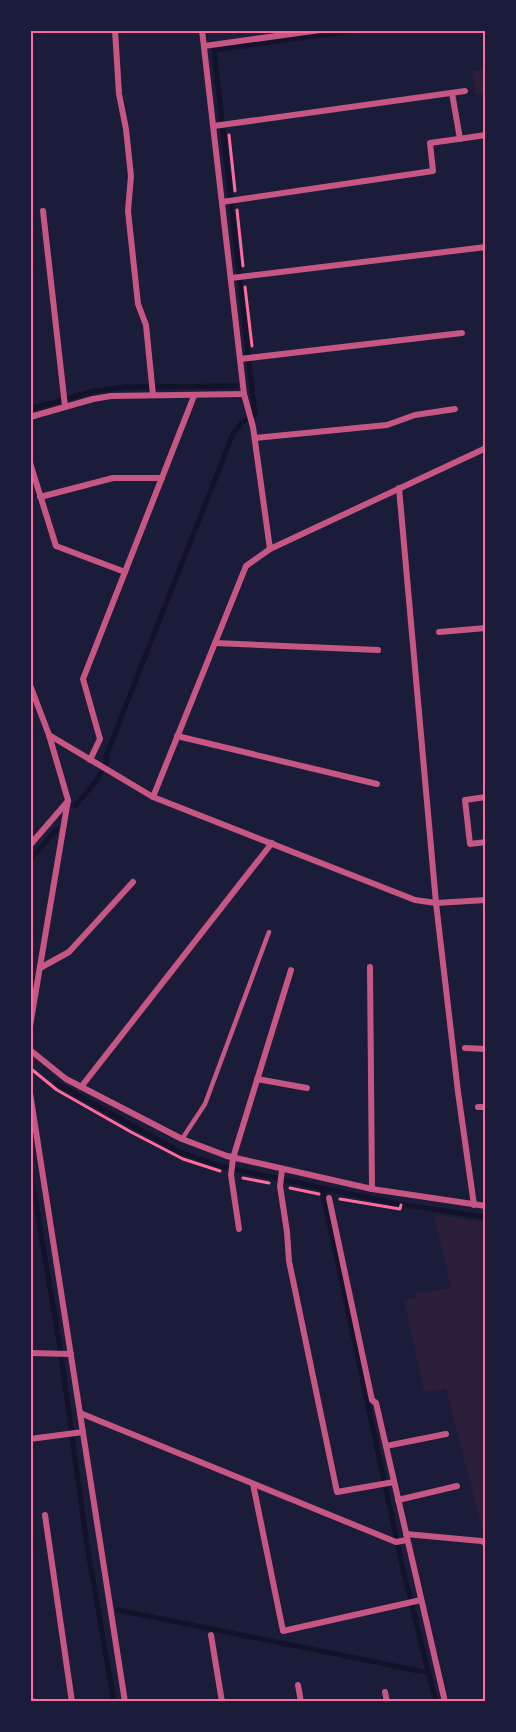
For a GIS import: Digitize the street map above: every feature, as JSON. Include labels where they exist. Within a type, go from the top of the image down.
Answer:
[{"type":"street","points":[[115,30],[119,94],[126,129],[131,176],[128,211],[138,304],[146,325],[152,390]]},
{"type":"street","points":[[202,30],[221,125],[247,359],[244,394],[255,438],[270,549]]},
{"type":"street","points":[[204,46],[320,30]]},
{"type":"street","points":[[221,125],[465,91]]},
{"type":"street","points":[[452,93],[460,139]]},
{"type":"street","points":[[230,201],[433,171],[430,143],[486,135]]},
{"type":"street","points":[[43,211],[64,401]]},
{"type":"street","points":[[238,277],[486,247]]},
{"type":"street","points":[[247,359],[462,333]]},
{"type":"street","points":[[30,417],[64,401],[152,390],[194,396],[244,394]]},
{"type":"street","points":[[90,760],[100,739],[83,679],[194,396]]},
{"type":"street","points":[[255,438],[387,424],[415,415],[455,409]]},
{"type":"street","points":[[153,796],[246,566],[270,549],[486,448]]},
{"type":"street","points":[[30,463],[56,546],[125,572]]},
{"type":"street","points":[[40,498],[113,478],[162,478]]},
{"type":"street","points":[[399,488],[436,903],[456,1080],[474,1205]]},
{"type":"street","points":[[439,632],[486,628]]},
{"type":"street","points":[[215,643],[378,650]]},
{"type":"street","points":[[30,685],[68,800],[30,1026]]},
{"type":"street","points":[[48,735],[153,796],[415,900],[436,903],[486,900]]},
{"type":"street","points":[[177,736],[377,784]]},
{"type":"street","points":[[486,797],[465,800],[470,844],[486,842]]},
{"type":"street","points":[[30,844],[68,800]]},
{"type":"street","points":[[81,1086],[272,843]]},
{"type":"street","points":[[40,968],[69,952],[133,882]]},
{"type":"street","points":[[370,967],[372,1189]]},
{"type":"street","points":[[239,1229],[232,1167],[291,970]]},
{"type":"street","points":[[465,1048],[486,1049]]},
{"type":"street","points":[[30,1050],[66,1078],[232,1167],[486,1206]]},
{"type":"street","points":[[257,1079],[307,1088]]},
{"type":"street","points":[[30,1093],[64,1353],[80,1413],[80,1432],[125,1702]]},
{"type":"street","points":[[478,1107],[486,1107]]},
{"type":"street","points":[[282,1173],[280,1184],[289,1261],[337,1492],[388,1483]]},
{"type":"street","points":[[329,1198],[372,1400],[376,1403],[386,1446],[388,1483],[398,1500],[402,1539],[445,1702]]},
{"type":"street","points":[[30,1353],[64,1353]]},
{"type":"street","points":[[80,1413],[253,1484],[402,1539],[484,1543]]},
{"type":"street","points":[[30,1439],[80,1432]]},
{"type":"street","points":[[386,1446],[446,1434]]},
{"type":"street","points":[[253,1484],[283,1631],[418,1601]]},
{"type":"street","points":[[398,1500],[457,1486]]},
{"type":"street","points":[[45,1515],[72,1702]]},
{"type":"street","points":[[211,1635],[222,1702]]},
{"type":"street","points":[[298,1686],[301,1702]]},
{"type":"street","points":[[385,1692],[387,1702]]},
{"type":"street","points":[[30,1701],[36,1702]]},
{"type":"lane","points":[[182,1139],[205,1104],[269,932]]},
{"type":"path","points":[[221,125],[247,359]]},
{"type":"path","points":[[30,1068],[57,1090],[183,1159],[232,1167]]},
{"type":"path","points":[[338,1198],[400,1209],[401,1206]]},
{"type":"shaded area","points":[[486,69],[486,93],[475,95],[472,71]]},
{"type":"shaded area","points":[[434,1215],[486,1222],[486,1544],[446,1389],[424,1392],[404,1299],[416,1298],[416,1293],[451,1288]]},
{"type":"waterway","points":[[75,806],[97,780],[107,761],[106,756],[232,436],[241,423],[255,414],[214,50],[359,30]]},
{"type":"waterway","points":[[30,409],[94,391],[126,387],[236,386]]},
{"type":"waterway","points":[[30,860],[57,829]]},
{"type":"waterway","points":[[56,1083],[180,1152],[224,1167],[398,1204],[486,1217]]},
{"type":"waterway","points":[[30,1168],[59,1341],[87,1545],[114,1702]]},
{"type":"waterway","points":[[322,1189],[402,1565],[436,1702]]},
{"type":"waterway","points":[[118,1610],[429,1673]]}]
